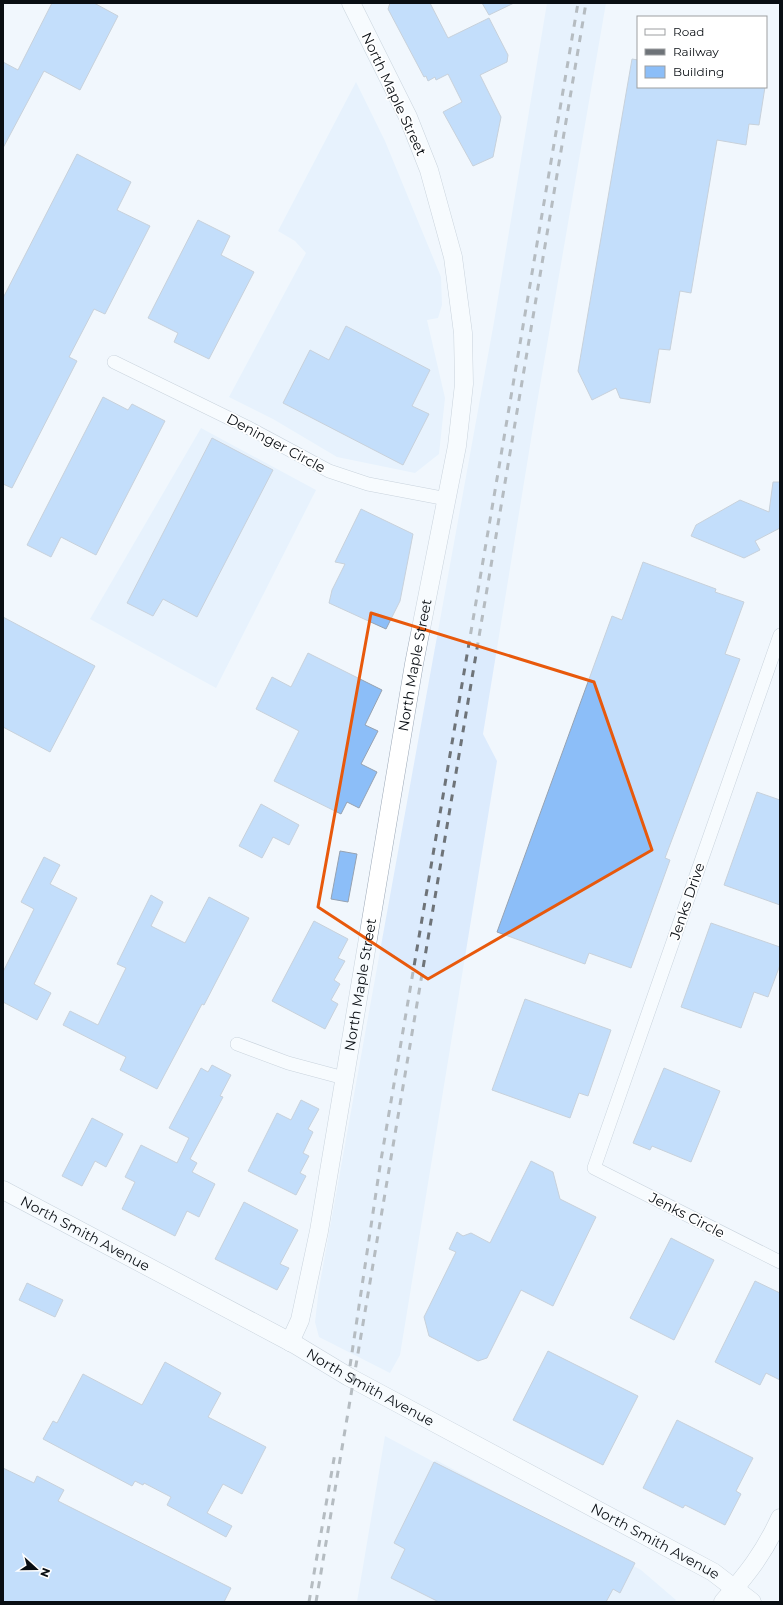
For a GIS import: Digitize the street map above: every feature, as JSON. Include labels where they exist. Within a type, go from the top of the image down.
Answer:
[{"type":"main road","name":"North Maple Street","points":[[290,1342],[300,1320],[319,1231],[414,664],[457,446],[464,384],[463,333],[454,257],[429,170],[408,117],[351,3]]},
{"type":"main road","name":"North Smith Avenue","points":[[3,1190],[290,1342],[349,1376],[713,1572],[729,1595],[752,1602]]},
{"type":"main road","points":[[729,1595],[752,1569],[768,1545],[780,1518]]},
{"type":"street","name":"Deninger Circle","points":[[114,362],[240,424],[330,471],[368,484],[447,499]]},
{"type":"street","name":"Jenks Drive","points":[[594,1168],[780,635]]},
{"type":"street","points":[[237,1044],[288,1063],[344,1078]]},
{"type":"street","name":"Jenks Circle","points":[[594,1168],[780,1262]]},
{"type":"highlighted area","points":[[371,613],[594,682],[652,850],[428,979],[318,907]]},
{"type":"shaded area","points":[[547,3],[606,3],[536,409],[483,734],[497,761],[400,1355],[390,1373],[319,1337],[315,1322],[319,1288],[494,322]]},
{"type":"shaded area","points":[[356,82],[385,141],[441,277],[442,305],[438,318],[427,320],[445,398],[439,454],[415,473],[337,457],[273,419],[229,397],[306,253],[295,241],[278,231]]},
{"type":"shaded area","points":[[201,428],[316,490],[216,688],[90,619]]},
{"type":"shaded area","points":[[385,1436],[434,1462],[436,1460],[641,1570],[676,1600],[674,1602],[357,1602]]},
{"type":"building","points":[[52,3],[94,3],[118,16],[80,90],[44,71],[3,148],[3,62],[18,70]]},
{"type":"building","points":[[390,3],[430,3],[448,38],[489,18],[508,55],[507,62],[480,75],[501,117],[493,157],[473,166],[443,112],[462,102],[448,74],[436,80],[435,77],[428,81],[426,76],[424,77],[388,9]]},
{"type":"building","points":[[482,3],[514,3],[489,15]]},
{"type":"building","points":[[632,59],[637,60],[637,88],[765,88],[759,125],[749,124],[746,145],[717,140],[691,293],[680,291],[670,350],[659,349],[650,403],[620,398],[616,388],[592,400],[578,371]]},
{"type":"building","points":[[77,154],[131,182],[117,210],[150,226],[105,314],[94,309],[69,357],[77,361],[12,488],[3,484],[3,298]]},
{"type":"building","points":[[198,220],[230,236],[221,255],[254,272],[209,359],[174,342],[178,333],[148,318]]},
{"type":"building","points":[[346,326],[430,370],[412,406],[429,414],[403,465],[283,403],[310,350],[329,360]]},
{"type":"building","points":[[103,397],[128,410],[132,404],[165,421],[96,555],[61,537],[51,557],[27,545]]},
{"type":"building","points":[[212,438],[273,470],[197,617],[163,599],[153,616],[127,603]]},
{"type":"building","points":[[773,482],[780,482],[780,528],[755,541],[760,550],[744,558],[691,536],[696,525],[740,500],[769,512]]},
{"type":"building","points":[[361,509],[413,534],[400,601],[386,629],[329,603],[332,590],[345,564],[335,562]]},
{"type":"building","points":[[643,562],[716,589],[715,592],[744,602],[725,654],[740,659],[665,858],[670,860],[631,968],[589,953],[585,964],[497,932],[612,616],[622,620]]},
{"type":"building","points":[[3,617],[95,666],[50,752],[3,727]]},
{"type":"building","points":[[308,653],[382,690],[365,725],[378,731],[361,764],[377,772],[359,808],[347,802],[341,814],[274,781],[299,731],[256,709],[272,677],[291,687]]},
{"type":"building","points":[[757,792],[780,800],[780,905],[724,885]]},
{"type":"building","points":[[261,804],[299,825],[289,845],[273,837],[262,858],[239,846]]},
{"type":"building","points":[[340,851],[357,854],[348,902],[331,899]]},
{"type":"building","points":[[44,857],[60,865],[50,884],[77,898],[34,984],[51,993],[37,1020],[3,1002],[3,972],[34,909],[21,902]]},
{"type":"building","points":[[151,895],[163,902],[151,926],[185,943],[209,897],[249,918],[204,1005],[202,1004],[157,1089],[120,1070],[126,1057],[63,1025],[70,1011],[98,1025],[126,968],[117,964]]},
{"type":"building","points":[[314,921],[348,939],[338,958],[345,961],[334,980],[340,984],[331,1000],[338,1004],[325,1029],[272,1001]]},
{"type":"building","points":[[711,923],[780,947],[780,965],[768,997],[754,992],[741,1028],[681,1007]]},
{"type":"building","points":[[525,999],[611,1030],[588,1096],[579,1093],[570,1118],[492,1090]]},
{"type":"building","points":[[212,1065],[231,1075],[220,1096],[223,1097],[190,1159],[197,1163],[192,1172],[215,1184],[199,1217],[187,1211],[175,1236],[122,1209],[135,1182],[125,1177],[141,1145],[177,1163],[189,1138],[169,1128],[201,1068],[208,1072]]},
{"type":"building","points":[[664,1068],[720,1091],[691,1162],[652,1146],[650,1150],[633,1143]]},
{"type":"building","points":[[301,1100],[319,1109],[308,1129],[313,1132],[303,1153],[309,1156],[300,1173],[306,1176],[296,1195],[248,1171],[277,1113],[291,1120]]},
{"type":"building","points":[[92,1118],[123,1134],[106,1167],[95,1161],[82,1186],[62,1176]]},
{"type":"building","points":[[531,1161],[553,1172],[560,1199],[596,1217],[553,1306],[521,1290],[487,1358],[478,1361],[429,1336],[424,1317],[456,1252],[449,1249],[457,1232],[463,1236],[471,1233],[490,1243]]},
{"type":"building","points":[[244,1202],[298,1230],[280,1264],[289,1268],[277,1290],[215,1259]]},
{"type":"building","points":[[671,1238],[714,1260],[674,1340],[630,1318]]},
{"type":"building","points":[[755,1281],[780,1293],[780,1380],[766,1373],[760,1385],[715,1362]]},
{"type":"building","points":[[27,1283],[63,1300],[55,1317],[19,1300]]},
{"type":"building","points":[[548,1351],[638,1396],[603,1465],[513,1420]]},
{"type":"building","points":[[165,1362],[221,1393],[208,1417],[266,1447],[242,1494],[223,1484],[207,1513],[232,1526],[226,1537],[167,1505],[171,1497],[144,1483],[143,1485],[135,1481],[132,1486],[43,1439],[53,1421],[57,1423],[83,1374],[142,1405]]},
{"type":"building","points":[[677,1420],[753,1458],[736,1491],[741,1494],[725,1525],[685,1505],[683,1508],[643,1488]]},
{"type":"building","points":[[434,1462],[635,1563],[620,1593],[613,1589],[606,1602],[439,1602],[391,1578],[405,1549],[394,1543]]},
{"type":"building","points":[[3,1468],[34,1483],[37,1476],[64,1490],[58,1501],[231,1588],[224,1602],[3,1602]]},
{"type":"railway","points":[[350,1366],[380,1166],[578,3]]},
{"type":"railway","points":[[316,1602],[586,3]]},
{"type":"railway","points":[[309,1602],[335,1453]]}]
